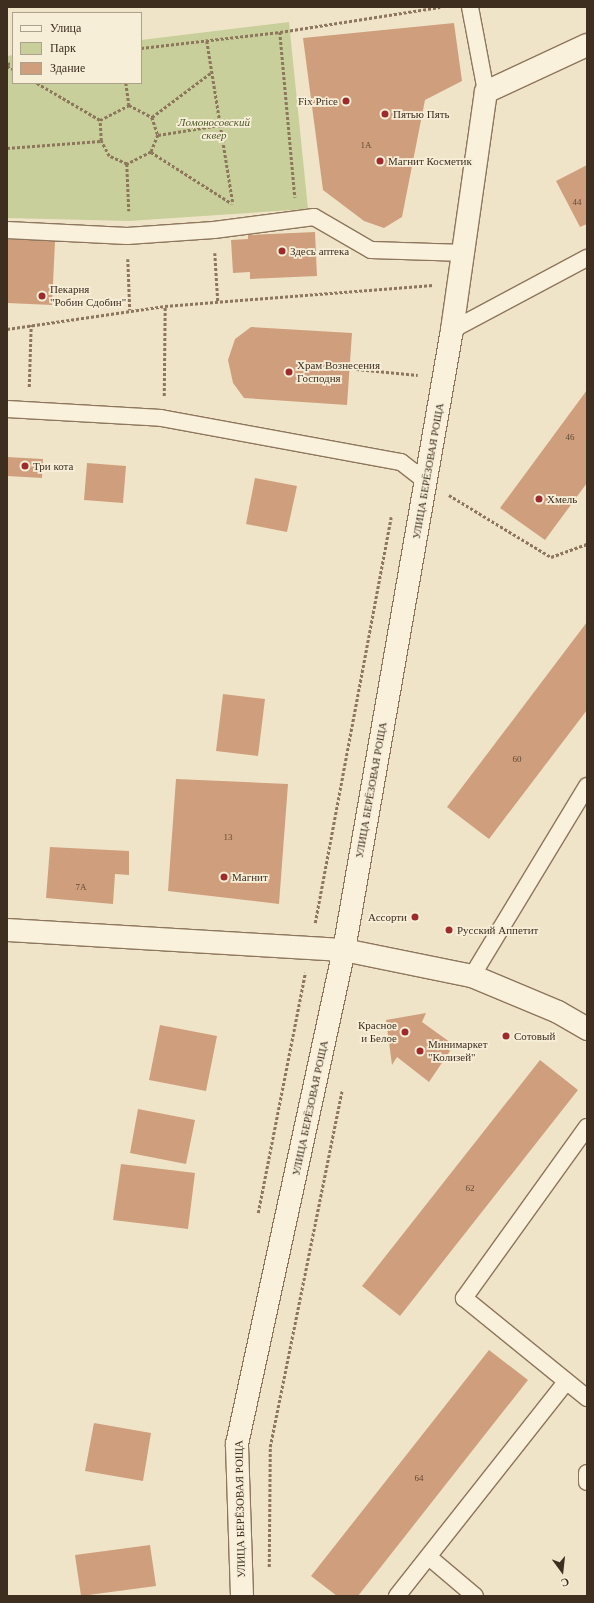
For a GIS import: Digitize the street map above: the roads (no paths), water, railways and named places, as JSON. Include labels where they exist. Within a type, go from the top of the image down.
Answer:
[{"type":"street","points":[[486,92],[587,45]]},
{"type":"street","name":"УЛИЦА БЕРЁЗОВАЯ РОЩА","points":[[242,1596],[237,1444],[344,950],[427,482],[465,253],[486,92]]},
{"type":"street","points":[[7,930],[344,950],[472,976],[558,1012],[587,1029]]},
{"type":"lane","points":[[470,7],[486,92]]},
{"type":"lane","points":[[7,230],[128,236],[214,230],[314,217],[371,250],[465,253]]},
{"type":"lane","points":[[452,330],[587,258]]},
{"type":"lane","points":[[7,409],[160,418],[401,462],[427,482]]},
{"type":"lane","points":[[472,976],[587,786]]},
{"type":"lane","points":[[587,1127],[464,1298],[587,1398]]},
{"type":"lane","points":[[397,1596],[430,1558],[566,1382]]},
{"type":"lane","points":[[587,1473],[587,1482]]},
{"type":"lane","points":[[430,1558],[475,1596]]},
{"type":"place","name":"Fix Price","points":[[346,101]]},
{"type":"place","name":"Пятью Пять","points":[[385,114]]},
{"type":"place","name":"Магнит Косметик","points":[[380,161]]},
{"type":"place","name":"Здесь аптека","points":[[282,251]]},
{"type":"place","name":"Пекарня \"Робин Сдобин\"","points":[[42,296]]},
{"type":"place","name":"Храм Вознесения Господня","points":[[289,372]]},
{"type":"place","name":"Три кота","points":[[25,466]]},
{"type":"place","name":"Хмель","points":[[539,499]]},
{"type":"place","name":"Магнит","points":[[224,877]]},
{"type":"place","name":"Ассорти","points":[[415,917]]},
{"type":"place","name":"Русский Аппетит","points":[[449,930]]},
{"type":"place","name":"Красное и Белое","points":[[405,1032]]},
{"type":"place","name":"Сотовый","points":[[506,1036]]},
{"type":"place","name":"Минимаркет \"Колизей\"","points":[[420,1051]]},
{"type":"park label","name":"Ломоносовский сквер","points":[[214,129]]}]
